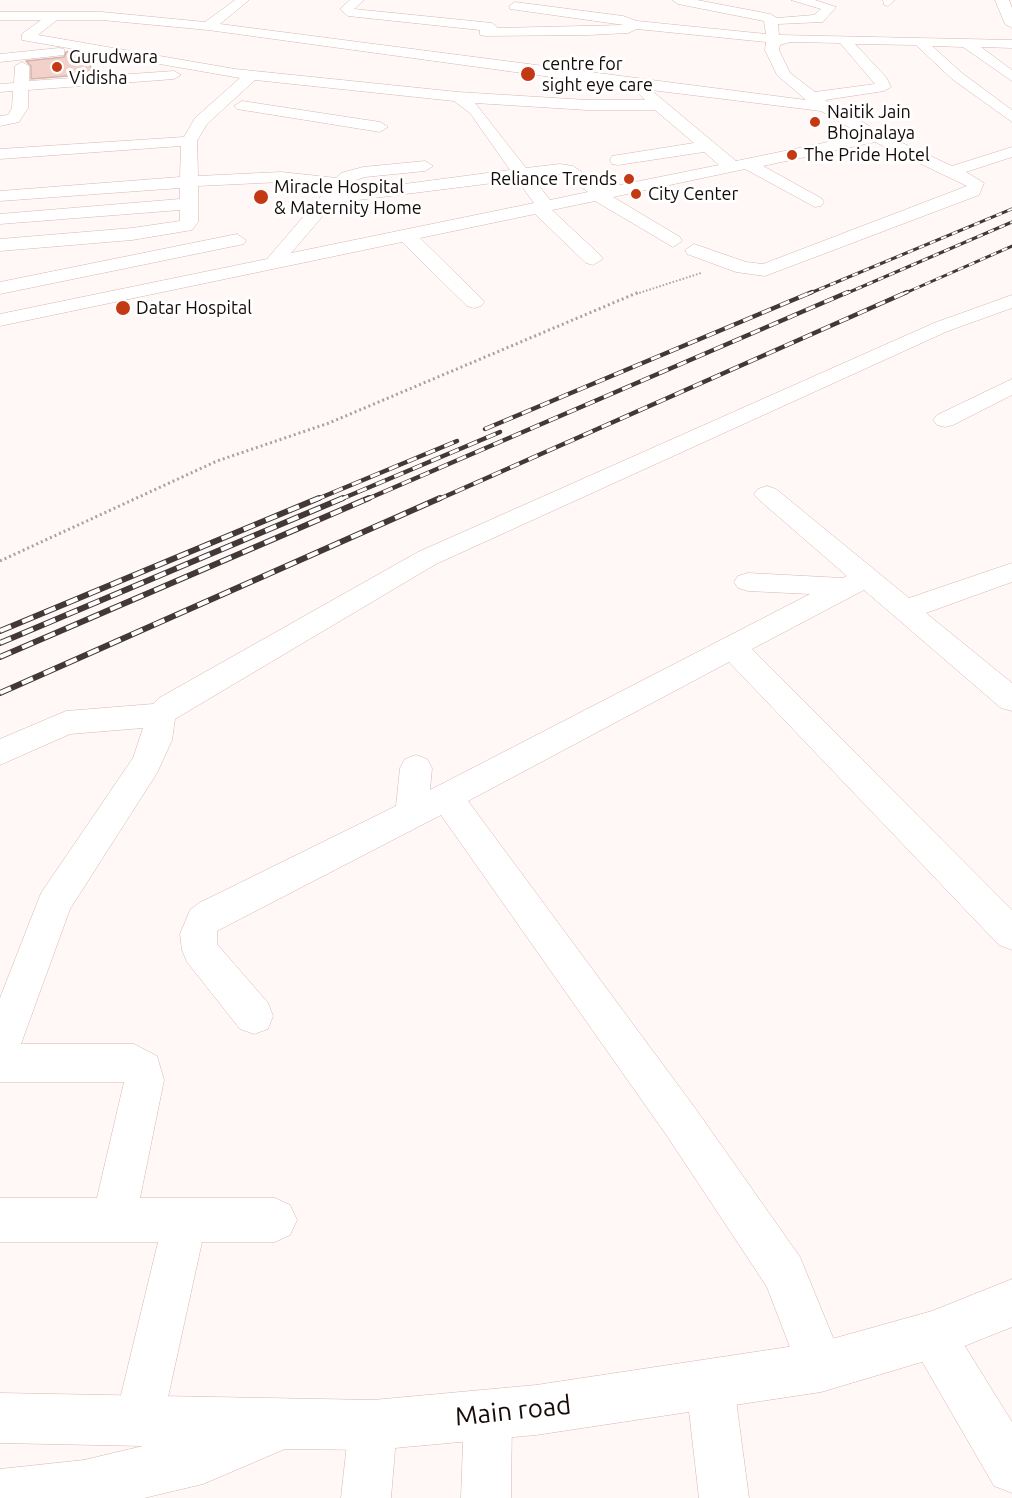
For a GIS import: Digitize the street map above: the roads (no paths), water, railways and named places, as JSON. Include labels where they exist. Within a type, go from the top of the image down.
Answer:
[{"type":"main road","points":[[1002,0],[1011,20]]},
{"type":"main road","name":"Main road","points":[[0,1418],[373,1425],[488,1415],[710,1385],[821,1366],[932,1335],[1012,1303]]},
{"type":"main road","points":[[0,1495],[84,1486],[203,1458],[285,1422]]},
{"type":"street","points":[[208,26],[243,0]]},
{"type":"street","points":[[358,0],[346,9],[348,12],[488,30],[588,31],[628,28],[634,25]]},
{"type":"street","points":[[400,18],[406,0]]},
{"type":"street","points":[[678,0],[749,12],[770,18],[776,39]]},
{"type":"street","points":[[749,12],[766,0]]},
{"type":"street","points":[[772,21],[818,19],[830,7],[797,0]]},
{"type":"street","points":[[7,16],[40,2]]},
{"type":"street","points":[[270,90],[408,107],[417,105],[434,93],[467,50],[518,3],[622,20],[634,25],[776,39],[1012,44]]},
{"type":"street","points":[[107,16],[118,4]]},
{"type":"street","points":[[726,9],[732,34]]},
{"type":"street","points":[[7,16],[107,16],[208,26],[447,57],[467,50],[518,46]]},
{"type":"street","points":[[0,88],[54,16]]},
{"type":"street","points":[[694,250],[728,264],[753,270],[765,270],[973,191],[975,183],[877,137],[811,97],[784,75],[771,45],[776,39]]},
{"type":"street","points":[[811,97],[884,87],[882,80],[843,39]]},
{"type":"street","points":[[562,45],[614,40]]},
{"type":"street","points":[[919,41],[957,76],[1012,117]]},
{"type":"street","points":[[967,43],[1012,77]]},
{"type":"street","points":[[0,44],[23,58]]},
{"type":"street","points":[[0,73],[23,58],[98,48],[232,73]]},
{"type":"street","points":[[467,50],[549,71],[829,110],[854,109]]},
{"type":"street","points":[[0,58],[253,74],[458,97],[628,106],[660,105]]},
{"type":"street","points":[[0,121],[17,116],[23,58]]},
{"type":"street","points":[[518,101],[549,71]]},
{"type":"street","points":[[0,245],[176,228],[189,222],[189,182],[182,160],[189,141],[201,121],[253,74]]},
{"type":"street","points":[[634,83],[708,146],[740,166],[815,202]]},
{"type":"street","points":[[458,97],[475,110],[522,174],[541,207],[593,259]]},
{"type":"street","points":[[277,111],[293,99]]},
{"type":"street","points":[[0,104],[20,102]]},
{"type":"street","points":[[242,106],[380,127]]},
{"type":"street","points":[[237,240],[2,282],[8,318],[877,137]]},
{"type":"street","points":[[0,154],[189,141]]},
{"type":"street","points":[[618,160],[708,146]]},
{"type":"street","points":[[952,171],[1012,152]]},
{"type":"street","points":[[486,160],[509,158]]},
{"type":"street","points":[[274,262],[340,184],[353,174],[441,164]]},
{"type":"street","points":[[327,200],[554,169],[567,170],[599,195],[673,241]]},
{"type":"street","points":[[0,196],[281,177],[340,184]]},
{"type":"street","points":[[0,219],[188,204]]},
{"type":"street","points":[[406,235],[474,302]]},
{"type":"street","points":[[0,753],[66,723],[160,715],[170,706],[427,558],[941,327],[1012,301]]},
{"type":"street","points":[[945,420],[1012,386]]},
{"type":"street","points":[[767,494],[856,582],[905,610],[1012,700]]},
{"type":"street","points":[[905,610],[1012,572]]},
{"type":"street","points":[[748,582],[856,582]]},
{"type":"street","points":[[254,1016],[200,950],[198,934],[203,921],[222,908],[429,805],[856,582]]},
{"type":"street","points":[[732,647],[1012,934]]},
{"type":"street","points":[[0,1049],[54,904],[82,856],[146,764],[156,740],[160,715]]},
{"type":"street","points":[[416,768],[429,805],[681,1122],[778,1264],[788,1283],[821,1366]]},
{"type":"street","points":[[0,1063],[134,1063],[142,1070],[144,1080],[114,1220]]},
{"type":"street","points":[[0,1220],[275,1220]]},
{"type":"street","points":[[139,1420],[185,1220]]},
{"type":"street","points":[[932,1335],[1012,1468]]},
{"type":"street","points":[[710,1385],[724,1498]]},
{"type":"street","points":[[486,1498],[488,1415]]},
{"type":"street","points":[[366,1498],[373,1425]]},
{"type":"railway","points":[[808,294],[1012,209]]},
{"type":"railway","points":[[845,294],[1012,222]]},
{"type":"railway","points":[[903,294],[1012,246]]},
{"type":"railway","points":[[485,429],[812,292]]},
{"type":"railway","points":[[365,500],[848,292]]},
{"type":"railway","points":[[437,500],[907,292]]},
{"type":"railway","points":[[339,500],[500,432]]},
{"type":"railway","points":[[315,500],[457,441]]},
{"type":"railway","points":[[0,631],[319,498]]},
{"type":"railway","points":[[0,643],[343,498]]},
{"type":"railway","points":[[0,657],[369,498]]},
{"type":"railway","points":[[0,693],[440,498]]},
{"type":"place","name":"Gurudwara Vidisha","points":[[57,67]]},
{"type":"place","name":"centre for sight eye care","points":[[528,74]]},
{"type":"place","name":"Naitik Jain Bhojnalaya","points":[[815,122]]},
{"type":"place","name":"The Pride Hotel","points":[[792,155]]},
{"type":"place","name":"Reliance Trends","points":[[629,179]]},
{"type":"place","name":"City Center","points":[[636,194]]},
{"type":"place","name":"Miracle Hospital & Maternity Home","points":[[261,197]]},
{"type":"place","name":"Datar Hospital","points":[[123,308]]}]
